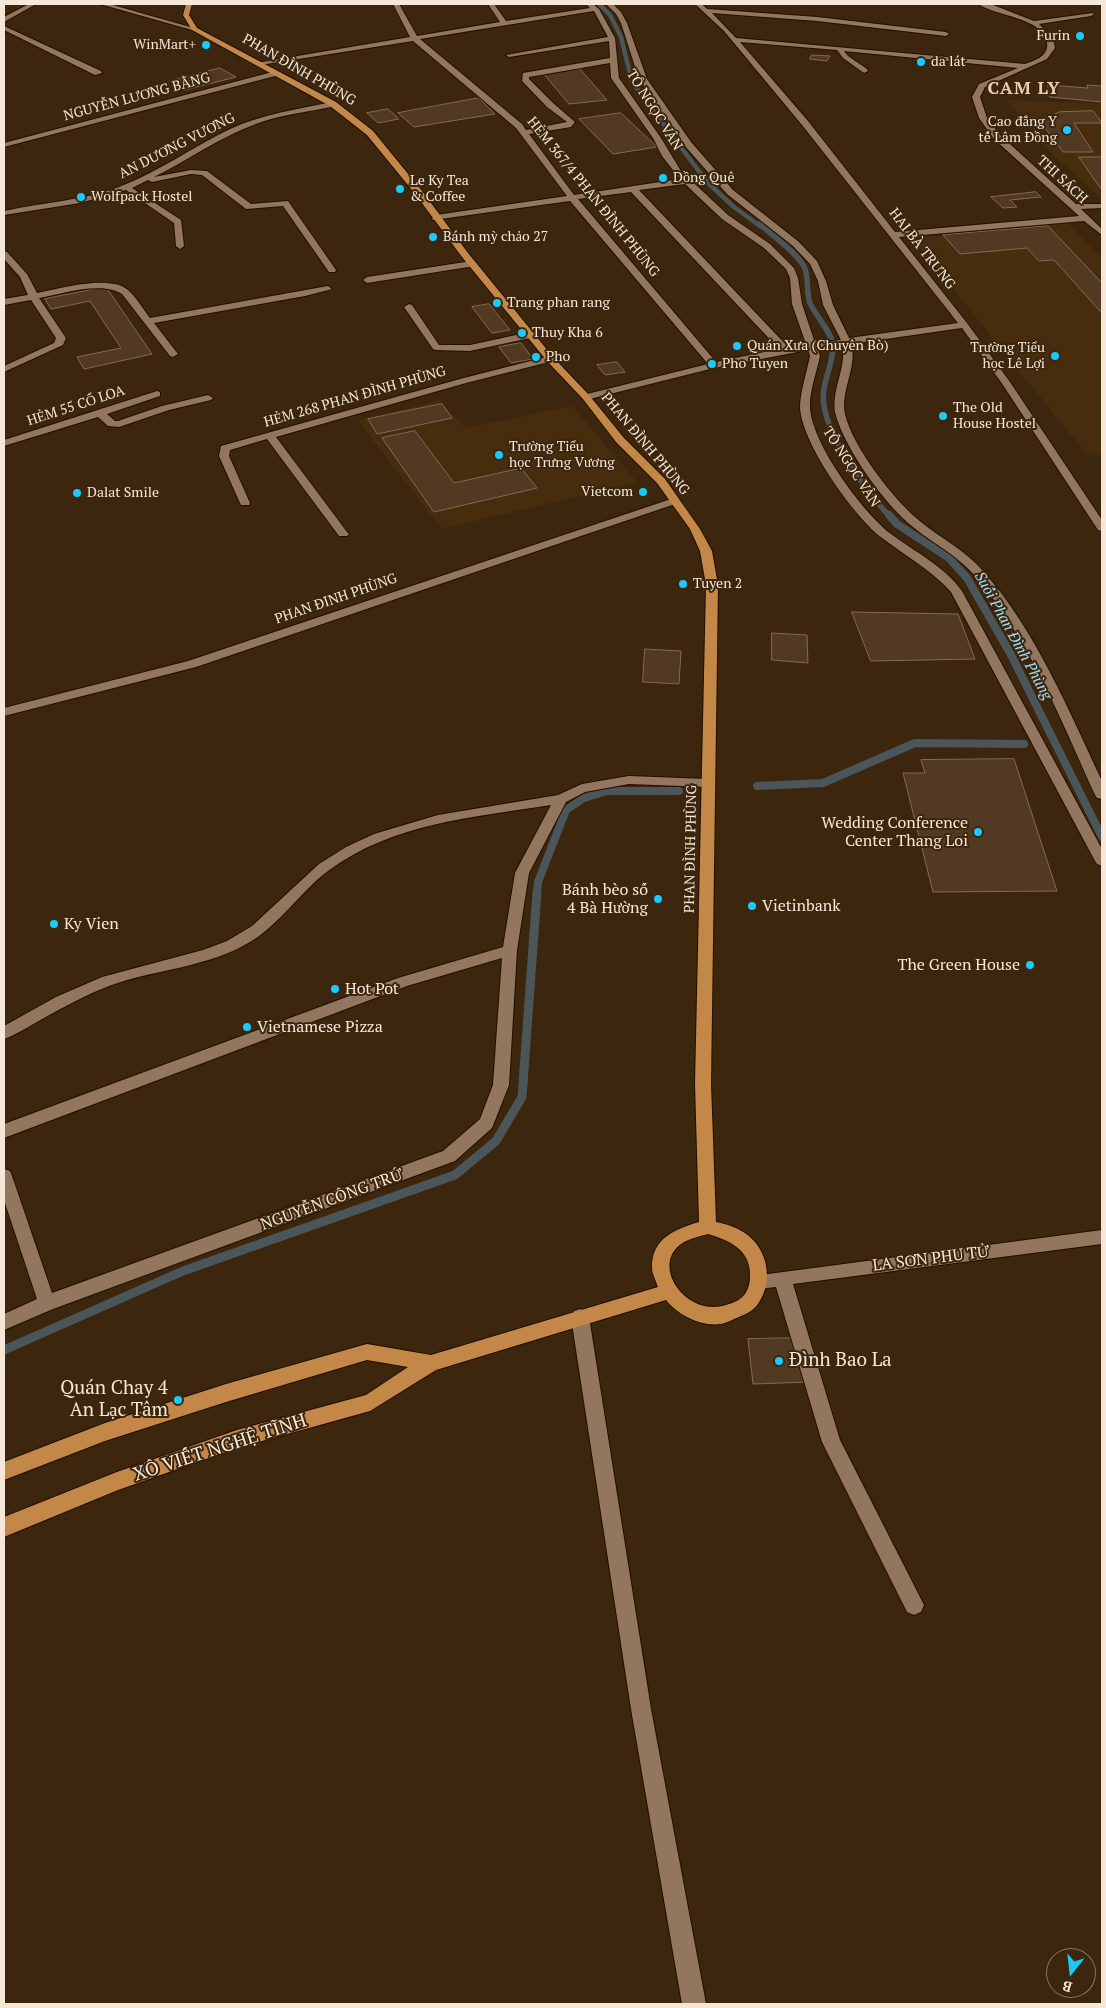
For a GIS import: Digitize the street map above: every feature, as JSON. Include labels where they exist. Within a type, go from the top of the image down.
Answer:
[{"type":"main road","points":[[188,4],[186,15],[194,29]]},
{"type":"main road","name":"PHAN ĐÌNH PHÙNG","points":[[194,29],[333,104],[370,133],[419,193],[472,264],[550,359],[586,397],[620,440],[661,481],[695,529],[706,551],[712,585],[703,1084],[708,1228]]},
{"type":"main road","points":[[708,1228],[725,1231],[741,1239],[752,1251],[759,1266],[760,1281],[754,1295],[743,1306],[728,1313],[711,1315],[694,1312],[679,1304],[668,1292],[661,1278],[660,1262],[666,1248],[677,1237],[691,1229],[708,1228]]},
{"type":"main road","name":"XÔ VIẾT NGHỆ TĨNH","points":[[4,1527],[117,1481],[237,1439],[370,1402],[432,1363],[668,1292]]},
{"type":"main road","name":"XÔ VIẾT NGHỆ TĨNH","points":[[4,1471],[105,1432],[226,1393],[367,1352],[432,1363]]},
{"type":"street","points":[[4,20],[33,4]]},
{"type":"street","points":[[103,4],[194,29]]},
{"type":"street","points":[[396,4],[415,39]]},
{"type":"street","points":[[490,4],[505,25]]},
{"type":"street","name":"TÔ NGỌC VÂN","points":[[609,4],[621,18],[643,79],[688,144],[730,192],[796,244],[814,263],[822,281],[828,305],[846,341],[849,352],[841,385],[840,414],[852,443],[884,491],[916,524],[954,549],[979,573],[1006,608],[1049,681],[1102,795]]},
{"type":"street","name":"HAI BÀ TRƯNG","points":[[698,4],[735,40],[805,123],[964,325],[1007,384],[1102,528]]},
{"type":"street","name":"THI SÁCH","points":[[982,4],[1034,23],[1051,40],[1053,45],[1052,51],[1045,58],[982,86],[976,97],[982,118],[997,137],[1102,234]]},
{"type":"street","points":[[260,64],[505,25],[593,7]]},
{"type":"street","name":"TÔ NGỌC VÂN","points":[[593,7],[612,38],[615,78],[657,138],[666,156],[686,181],[725,217],[767,246],[790,268],[794,278],[797,304],[814,346],[816,360],[805,404],[807,422],[812,435],[859,509],[874,526],[945,577],[956,591],[1102,861]]},
{"type":"street","points":[[706,11],[817,19],[946,34]]},
{"type":"street","points":[[1034,23],[1091,14]]},
{"type":"street","points":[[4,28],[98,73]]},
{"type":"street","points":[[509,55],[612,38]]},
{"type":"street","name":"HẺM 367/4 PHAN ĐÌNH PHÙNG","points":[[415,39],[519,126],[573,199],[714,365]]},
{"type":"street","points":[[735,40],[839,48],[1028,67]]},
{"type":"street","points":[[839,48],[845,57],[864,71]]},
{"type":"street","points":[[524,133],[568,125],[571,122],[525,79],[526,75],[613,60]]},
{"type":"street","name":"NGUYỄN LƯƠNG BẰNG","points":[[4,145],[276,73]]},
{"type":"street","name":"AN DƯƠNG VƯƠNG","points":[[4,213],[80,201],[126,187],[252,123],[333,104]]},
{"type":"street","points":[[138,181],[161,180],[191,172],[204,173],[249,208],[285,203],[332,270]]},
{"type":"street","points":[[436,218],[686,181]]},
{"type":"street","points":[[126,187],[178,222],[180,246]]},
{"type":"street","points":[[634,190],[786,350]]},
{"type":"street","points":[[1074,207],[1102,206]]},
{"type":"street","points":[[894,235],[1084,218]]},
{"type":"street","points":[[4,254],[24,276],[34,297],[61,338],[58,345],[4,369]]},
{"type":"street","points":[[368,280],[472,264]]},
{"type":"street","points":[[4,302],[106,284],[116,286],[125,292],[173,354]]},
{"type":"street","points":[[148,321],[328,289]]},
{"type":"street","points":[[410,307],[436,347],[447,350],[530,335]]},
{"type":"street","points":[[586,397],[714,365],[786,350],[964,325]]},
{"type":"street","name":"HẺM 268 PHAN ĐÌNH PHÙNG","points":[[245,503],[224,456],[225,448],[462,381],[550,359]]},
{"type":"street","name":"HẺM 55 CỔ LOA","points":[[4,443],[157,394]]},
{"type":"street","points":[[100,413],[112,424],[119,424],[166,408],[208,398]]},
{"type":"street","points":[[270,436],[343,534]]},
{"type":"street","name":"PHAN ĐINH PHÙNG","points":[[4,712],[192,664],[674,501]]},
{"type":"street","points":[[4,1033],[69,996],[122,976],[203,955],[234,944],[269,920],[322,868],[353,848],[424,821],[561,799],[582,788],[630,780],[707,783]]},
{"type":"street","name":"NGUYỄN CÔNG TRỨ","points":[[4,1322],[47,1303],[449,1156],[486,1123],[501,1085],[510,950],[522,873],[561,799]]},
{"type":"street","points":[[4,1131],[403,982],[510,950]]},
{"type":"street","points":[[4,1176],[47,1303]]},
{"type":"street","name":"LA SƠN PHU TỬ","points":[[760,1281],[1102,1238]]},
{"type":"street","points":[[782,1278],[831,1442],[914,1605]]},
{"type":"street","points":[[580,1317],[640,1700],[694,2004]]},
{"type":"shaded area","name":"Cao đẳng Y tế Lâm Đồng","points":[[1007,100],[1102,104],[1102,199],[1054,156]]},
{"type":"shaded area","name":"Trường Tiểu học Lê Lợi","points":[[1068,223],[1102,258],[1102,454],[1088,456],[912,238]]},
{"type":"shaded area","name":"Trường Tiểu học Trưng Vương","points":[[440,400],[465,428],[572,406],[637,482],[442,529],[358,421]]},
{"type":"building","points":[[812,55],[830,56],[827,61],[810,59]]},
{"type":"building","points":[[220,68],[236,77],[185,90],[170,81]]},
{"type":"building","points":[[580,69],[607,100],[569,104],[543,73]]},
{"type":"building","points":[[1048,85],[1088,88],[1087,85],[1102,86],[1102,102],[1050,97]]},
{"type":"building","points":[[479,98],[495,114],[414,127],[398,113]]},
{"type":"building","points":[[388,109],[399,119],[378,123],[367,113]]},
{"type":"building","points":[[1093,111],[1102,123],[1074,123],[1093,152],[1063,152],[1040,121],[1059,112]]},
{"type":"building","points":[[621,113],[657,147],[613,154],[579,119]]},
{"type":"building","points":[[1079,157],[1102,157],[1102,190]]},
{"type":"building","points":[[1036,192],[1041,197],[1010,200],[1017,207],[1003,208],[991,197]]},
{"type":"building","points":[[1048,226],[1102,283],[1102,311],[1054,260],[1039,261],[1027,248],[960,254],[943,235]]},
{"type":"building","points":[[106,287],[152,354],[84,369],[77,357],[121,348],[90,301],[51,309],[45,299]]},
{"type":"building","points":[[489,304],[510,330],[492,333],[472,307]]},
{"type":"building","points":[[521,343],[533,359],[511,363],[499,347]]},
{"type":"building","points":[[617,362],[625,372],[605,375],[597,365]]},
{"type":"building","points":[[442,404],[452,418],[377,434],[368,419]]},
{"type":"building","points":[[415,431],[454,483],[521,468],[537,488],[434,512],[382,438]]},
{"type":"building","points":[[852,612],[958,614],[975,659],[871,661]]},
{"type":"building","points":[[772,633],[807,635],[808,663],[772,660]]},
{"type":"building","points":[[645,649],[681,651],[679,684],[643,682]]},
{"type":"building","name":"Wedding Conference Center Thang Loi","points":[[1014,759],[1057,891],[933,892],[903,773],[925,773],[921,760]]},
{"type":"building","name":"Đình Bao La","points":[[803,1338],[811,1382],[753,1384],[748,1339]]},
{"type":"waterway","name":"Suối Phan Đình Phùng","points":[[599,4],[610,15],[621,37],[632,82],[707,182],[734,207],[760,226]]},
{"type":"waterway","name":"Suối Phan Đình Phùng","points":[[759,224],[792,251],[805,269],[810,303],[827,330],[833,346],[823,398],[828,420],[833,434],[850,465],[870,494],[890,517]]},
{"type":"waterway","name":"Suối Phan Đình Phùng","points":[[889,515],[897,524],[949,558],[967,578],[1010,653],[1102,837]]},
{"type":"waterway","points":[[757,786],[823,783],[915,743],[1024,744]]},
{"type":"waterway","points":[[537,893],[538,882],[566,810],[584,798],[607,791],[679,791]]},
{"type":"waterway","points":[[4,1350],[183,1271],[455,1175],[496,1141],[522,1097],[537,892]]},
{"type":"place","name":"Furin","points":[[1080,36]]},
{"type":"place","name":"WinMart+","points":[[206,45]]},
{"type":"place","name":"da lát","points":[[921,62]]},
{"type":"place","name":"Cao đẳng Y tế Lâm Đồng","points":[[1067,130]]},
{"type":"place","name":"Dồng Quê","points":[[663,178]]},
{"type":"place","name":"Le Ky Tea & Coffee","points":[[400,189]]},
{"type":"place","name":"Wolfpack Hostel","points":[[81,197]]},
{"type":"place","name":"Bánh mỳ chảo 27","points":[[433,237]]},
{"type":"place","name":"Trang phan rang","points":[[497,303]]},
{"type":"place","name":"Thuy Kha 6","points":[[522,333]]},
{"type":"place","name":"Quán Xưa (Chuyên Bò)","points":[[737,346]]},
{"type":"place","name":"Trường Tiểu học Lê Lợi","points":[[1055,356]]},
{"type":"place","name":"Pho","points":[[536,357]]},
{"type":"place","name":"Pho Tuyen","points":[[712,364]]},
{"type":"place","name":"The Old House Hostel","points":[[943,416]]},
{"type":"place","name":"Trường Tiểu học Trưng Vương","points":[[499,455]]},
{"type":"place","name":"Vietcom","points":[[643,492]]},
{"type":"place","name":"Dalat Smile","points":[[77,493]]},
{"type":"place","name":"Tuyen 2","points":[[683,584]]},
{"type":"place","name":"Wedding Conference Center Thang Loi","points":[[978,832]]},
{"type":"place","name":"Bánh bèo số 4 Bà Hường","points":[[658,899]]},
{"type":"place","name":"Vietinbank","points":[[752,906]]},
{"type":"place","name":"Ky Vien","points":[[54,924]]},
{"type":"place","name":"The Green House","points":[[1030,965]]},
{"type":"place","name":"Hot Pot","points":[[335,989]]},
{"type":"place","name":"Vietnamese Pizza","points":[[247,1027]]},
{"type":"place","name":"Đình Bao La","points":[[779,1361]]},
{"type":"place","name":"Quán Chay 4 An Lạc Tâm","points":[[178,1400]]},
{"type":"district","name":"CAM LY","points":[[1024,89]]}]
